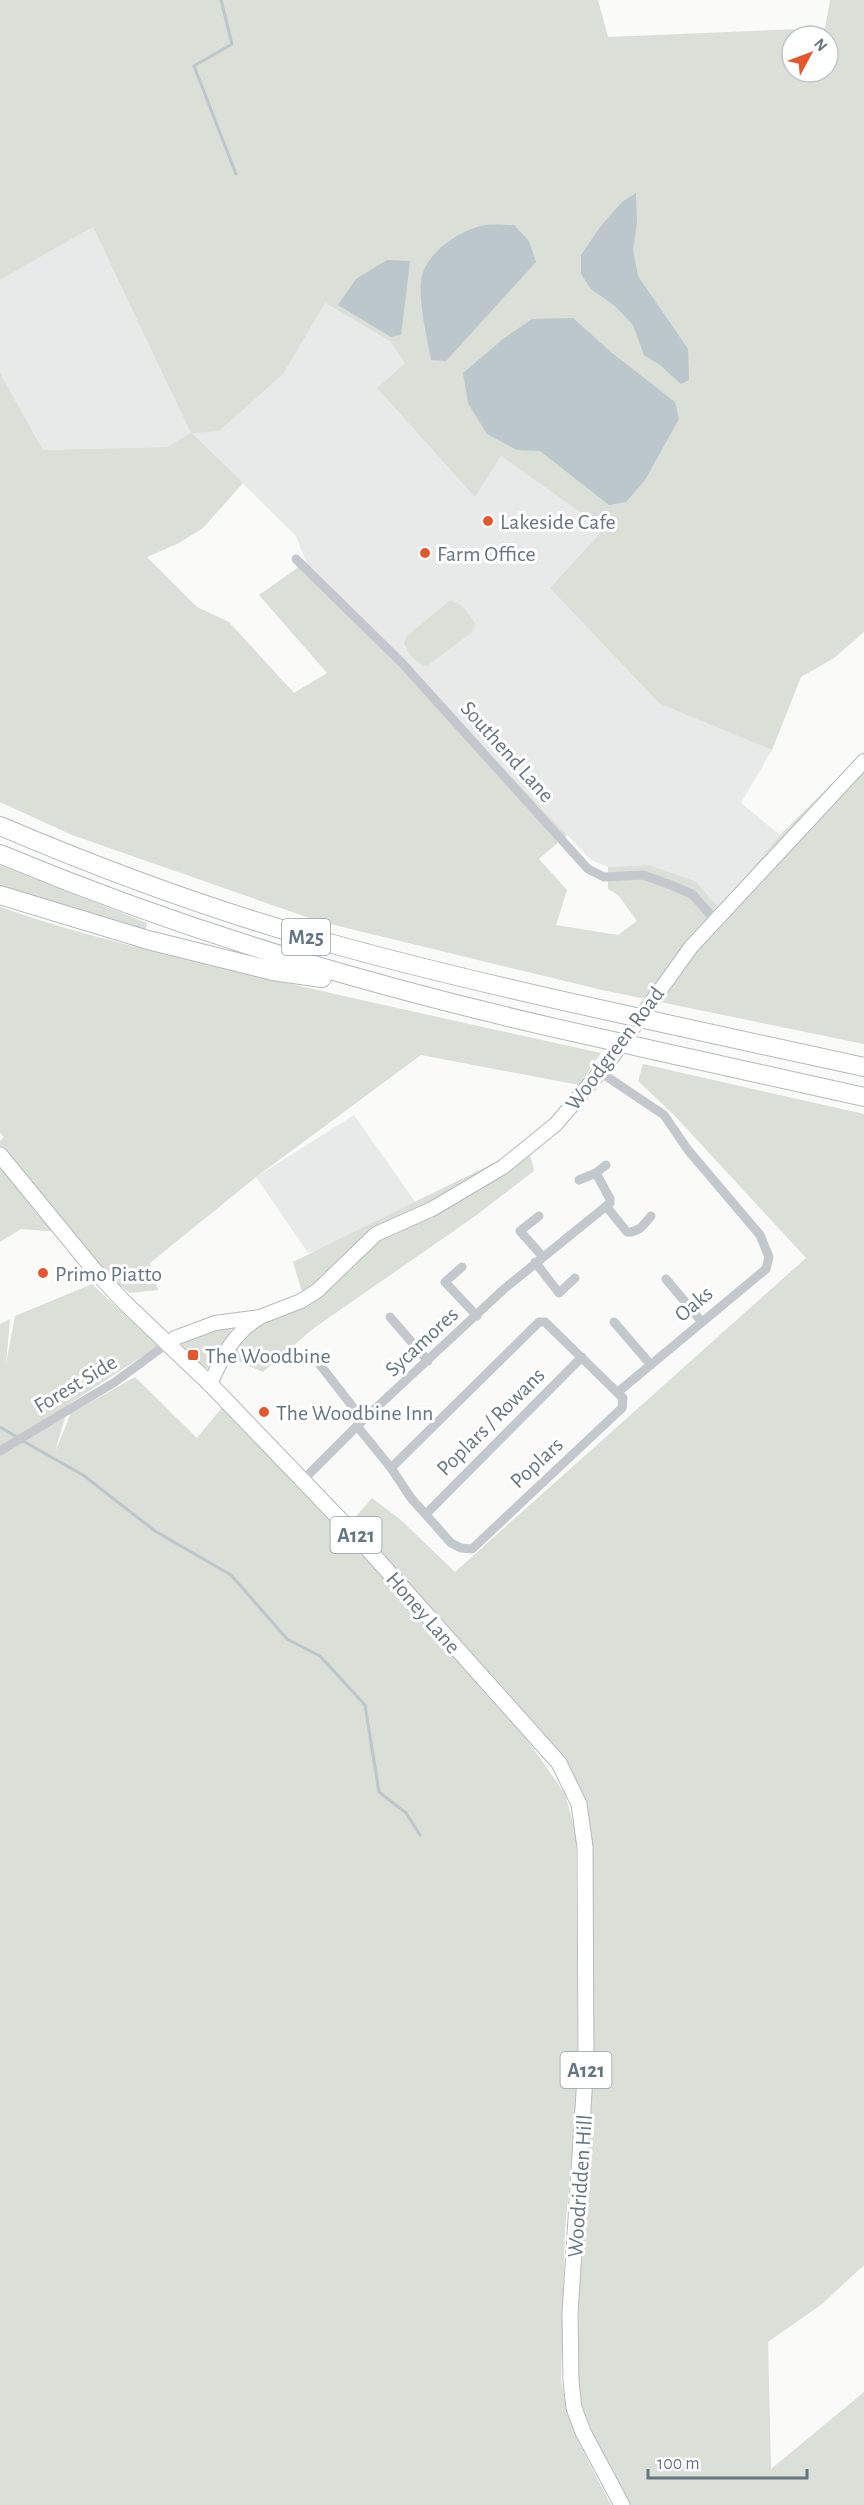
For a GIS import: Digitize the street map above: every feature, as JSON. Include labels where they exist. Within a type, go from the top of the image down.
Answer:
[{"type":"highway","name":"M25","points":[[0,826],[149,885],[307,937],[417,967],[864,1067]]},
{"type":"highway","name":"M25","points":[[0,855],[156,915],[265,952],[378,985],[604,1039],[864,1096]]},
{"type":"highway","name":"M25","points":[[0,895],[126,934],[273,971],[378,985]]},
{"type":"main road","name":"Honey Lane","points":[[0,1155],[89,1264],[125,1303],[210,1384],[359,1539],[559,1763],[571,1785]]},
{"type":"main road","name":"Woodridden Hill","points":[[571,1785],[579,1804],[585,1847],[587,2007],[584,2124],[577,2180],[570,2314],[571,2380],[574,2408],[583,2432],[622,2505]]},
{"type":"street","name":"Southend Lane","points":[[296,559],[402,663],[588,869],[604,877],[643,875],[671,885],[692,894],[715,920]]},
{"type":"street","name":"Woodgreen Road","points":[[168,1343],[175,1338],[215,1323],[261,1317],[287,1308],[317,1291],[376,1234],[432,1209],[503,1167],[556,1124],[600,1072],[670,974],[715,920],[864,762]]},
{"type":"street","name":"Oaks","points":[[600,1072],[664,1115],[688,1150],[760,1235],[769,1257],[766,1269],[618,1392]]},
{"type":"street","points":[[579,1180],[596,1173],[606,1165]]},
{"type":"street","points":[[596,1173],[610,1199],[610,1203],[606,1206],[627,1232],[634,1232],[642,1228],[651,1216]]},
{"type":"street","name":"Sycamores","points":[[303,1479],[504,1289],[606,1206]]},
{"type":"street","points":[[539,1216],[520,1231],[559,1293],[575,1278]]},
{"type":"street","points":[[462,1267],[445,1282],[477,1316]]},
{"type":"street","points":[[666,1279],[701,1321]]},
{"type":"street","name":"Woodgreen Road","points":[[210,1384],[227,1349],[238,1333],[261,1317]]},
{"type":"street","points":[[390,1317],[428,1361]]},
{"type":"street","points":[[392,1468],[539,1322],[545,1322],[618,1392]]},
{"type":"street","points":[[614,1322],[651,1365]]},
{"type":"street","name":"Forest Side","points":[[0,1450],[115,1382],[168,1343]]},
{"type":"street","name":"Poplars / Rowans","points":[[426,1514],[582,1357]]},
{"type":"street","points":[[317,1361],[405,1490],[426,1514]]},
{"type":"street","name":"Poplars","points":[[426,1514],[451,1543],[461,1548],[472,1549],[622,1408],[623,1398],[618,1392]]},
{"type":"shaded area","points":[[0,0],[598,0],[608,37],[780,30],[780,84],[840,84],[840,24],[826,24],[830,0],[864,0],[864,632],[834,658],[801,677],[772,750],[660,704],[550,588],[604,529],[501,456],[475,497],[377,388],[405,363],[390,341],[325,303],[284,373],[219,431],[192,433],[243,483],[203,528],[179,543],[147,557],[197,607],[229,622],[294,693],[327,673],[259,595],[306,562],[567,835],[539,859],[567,890],[556,925],[618,935],[637,921],[619,896],[608,889],[608,867],[648,865],[695,881],[719,908],[780,835],[864,752],[864,1044],[602,990],[318,921],[72,835],[0,802],[0,373],[43,450],[167,447],[191,433],[93,227],[0,280]]},
{"type":"shaded area","points":[[636,193],[637,222],[633,250],[638,276],[688,349],[689,380],[681,384],[660,365],[644,355],[633,325],[615,306],[591,289],[581,274],[581,255],[600,227],[622,202]]},
{"type":"shaded area","points":[[486,225],[514,225],[529,241],[536,262],[446,361],[431,360],[421,301],[421,282],[427,263],[441,247],[468,230]]},
{"type":"shaded area","points":[[93,227],[192,433],[167,447],[43,450],[0,373],[0,280]]},
{"type":"shaded area","points":[[387,260],[410,261],[401,335],[391,337],[338,305],[356,279]]},
{"type":"shaded area","points":[[325,303],[390,341],[405,363],[377,388],[475,496],[501,456],[605,529],[551,587],[660,704],[772,750],[741,803],[780,835],[719,909],[648,865],[608,867],[591,860],[306,562],[296,536],[192,433],[284,373]]},
{"type":"shaded area","points":[[573,318],[612,353],[675,402],[679,419],[645,480],[626,502],[609,505],[540,451],[517,450],[487,434],[468,403],[463,373],[503,339],[532,319]]},
{"type":"shaded area","points":[[449,601],[458,603],[467,611],[475,623],[472,632],[427,666],[423,665],[416,661],[408,651],[404,643],[406,637]]},
{"type":"shaded area","points":[[0,865],[147,923],[145,933],[0,888]]},
{"type":"shaded area","points":[[0,907],[83,933],[167,955],[601,1053],[579,1085],[421,1055],[256,1177],[150,1263],[158,1290],[130,1293],[114,1281],[72,1233],[21,1229],[0,1242],[0,1141],[4,1137],[0,1133]]},
{"type":"shaded area","points":[[643,1064],[864,1114],[864,2265],[822,2304],[768,2342],[771,2469],[864,2392],[864,2505],[627,2505],[598,2457],[577,2398],[581,2194],[590,2107],[593,1904],[591,1834],[584,1804],[548,1742],[502,1687],[367,1537],[376,1534],[352,1521],[372,1498],[401,1520],[455,1572],[806,1258],[675,1116],[638,1081]]},
{"type":"shaded area","points":[[354,1115],[423,1213],[376,1234],[308,1253],[256,1177]]},
{"type":"shaded area","points":[[528,1146],[534,1171],[474,1217],[314,1328],[263,1372],[228,1356],[259,1320],[306,1305],[293,1262]]},
{"type":"shaded area","points":[[92,1284],[158,1346],[69,1404],[55,1452],[71,1413],[135,1377],[197,1438],[225,1404],[341,1533],[425,1620],[516,1724],[565,1794],[576,1833],[578,2099],[565,2229],[561,2381],[569,2417],[580,2445],[611,2505],[0,2505],[0,1324],[10,1319],[6,1364],[15,1316]]},
{"type":"shaded area","points":[[231,1328],[229,1338],[209,1369],[203,1367],[182,1346],[182,1342],[206,1332]]},
{"type":"waterway","points":[[221,0],[232,44],[194,66],[236,174]]},
{"type":"waterway","points":[[0,1427],[17,1437]]},
{"type":"waterway","points":[[23,1441],[83,1475],[155,1531],[231,1575],[287,1639],[320,1656],[365,1705],[379,1792],[406,1813],[420,1835]]},
{"type":"place","name":"Lakeside Cafe","points":[[488,521]]},
{"type":"place","name":"Farm Office","points":[[425,553]]},
{"type":"place","name":"Primo Piatto","points":[[43,1273]]},
{"type":"place","name":"The Woodbine","points":[[193,1355]]},
{"type":"place","name":"The Woodbine Inn","points":[[264,1412]]}]
